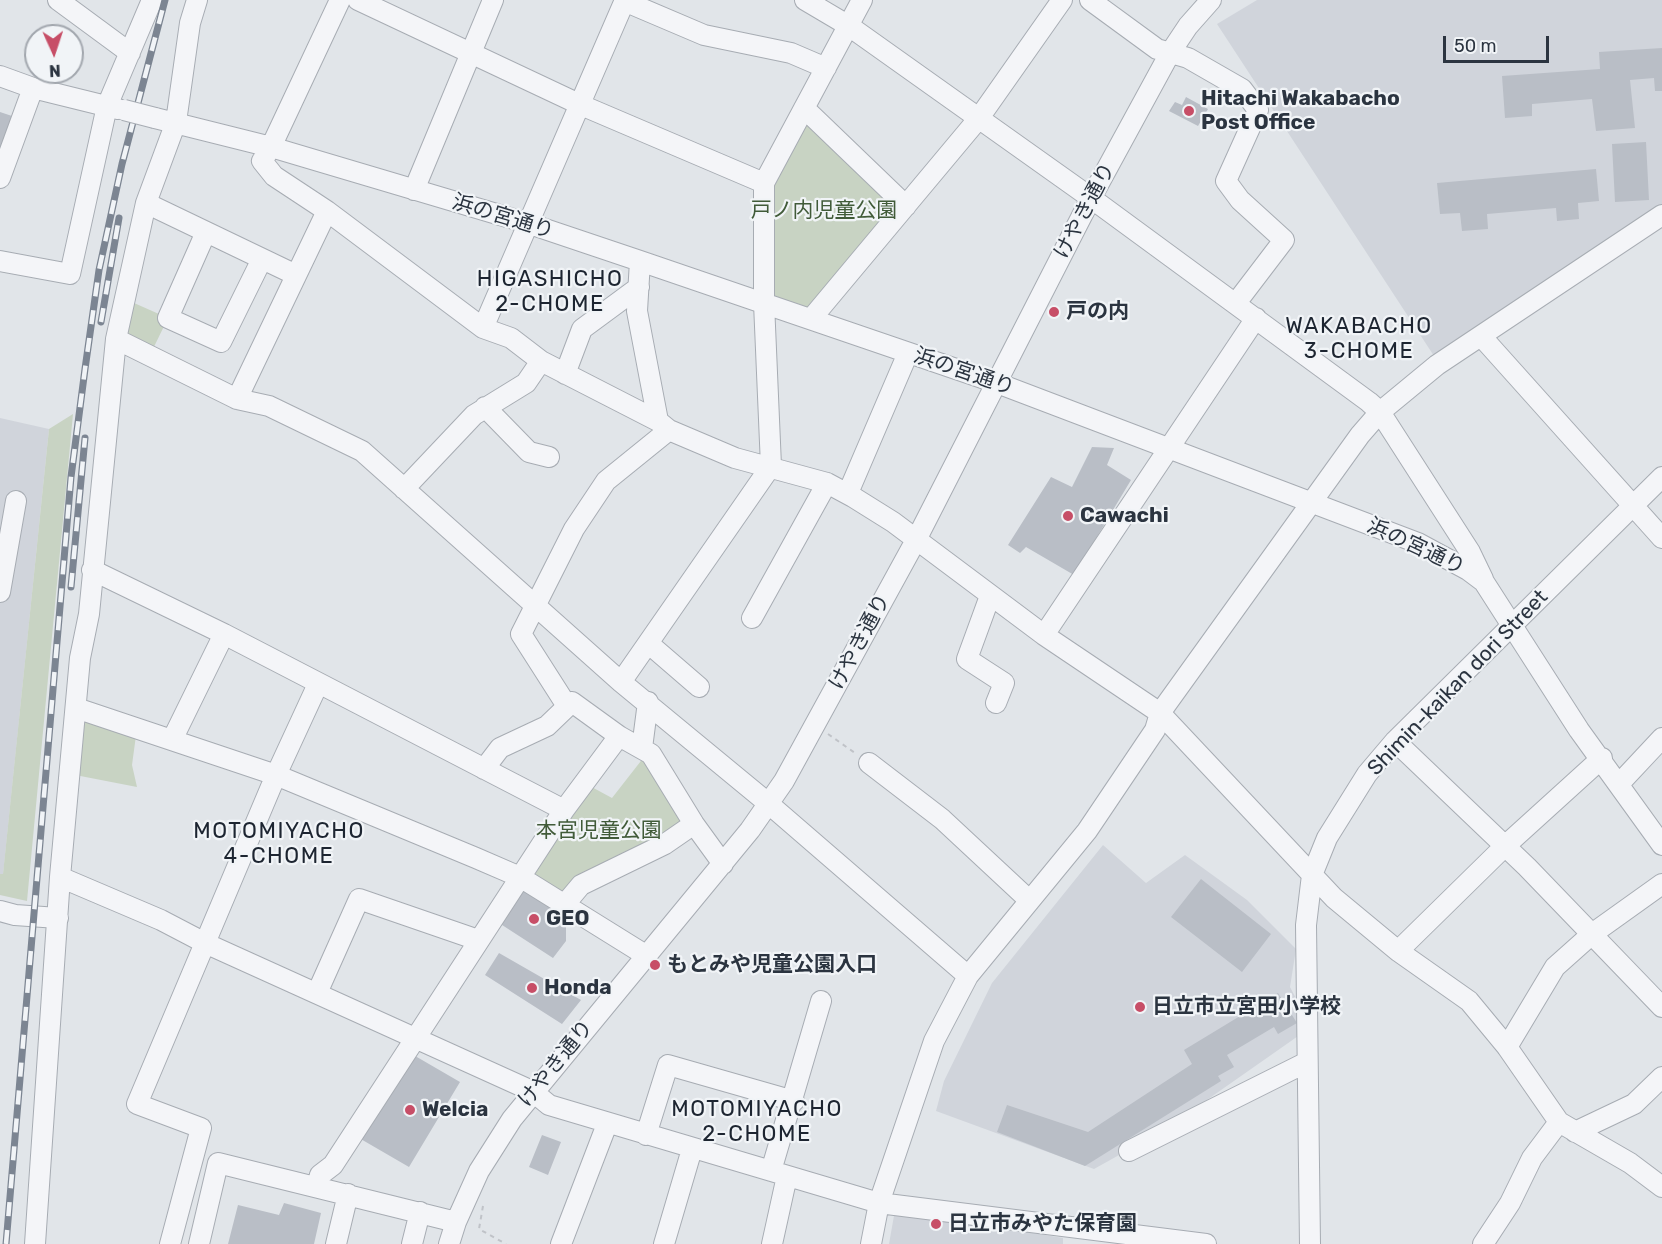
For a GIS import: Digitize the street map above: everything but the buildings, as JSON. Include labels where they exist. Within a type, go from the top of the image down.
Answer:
[{"type":"street","points":[[58,0],[130,53]]},
{"type":"street","points":[[0,261],[70,274],[130,53],[152,0]]},
{"type":"street","points":[[35,1244],[60,877],[116,339],[147,203],[176,122],[190,23],[197,0]]},
{"type":"street","points":[[340,0],[272,147],[262,161],[274,176],[327,211],[483,328],[511,338],[541,361],[663,426],[735,458],[827,483],[848,493],[916,540],[1044,635],[1160,713],[1334,898],[1398,951],[1469,1001],[1567,1127],[1630,1163],[1662,1187]]},
{"type":"street","points":[[358,0],[581,105],[764,183]]},
{"type":"street","points":[[414,190],[493,0]]},
{"type":"street","points":[[483,328],[625,0],[704,35],[791,53],[826,68]]},
{"type":"street","points":[[805,0],[849,26],[1091,198],[1236,303],[1380,412],[1470,552],[1484,582]]},
{"type":"street","points":[[621,682],[771,466],[764,303],[764,183],[862,0]]},
{"type":"street","points":[[811,319],[979,118],[1062,0]]},
{"type":"street","points":[[1090,0],[1157,49],[1188,58],[1242,89],[1258,110],[1227,181],[1240,200],[1284,240],[1236,303]]},
{"type":"street","name":"けやき通り","points":[[449,1244],[456,1222],[494,1144],[532,1091],[723,864],[769,804],[816,726],[916,540],[1091,198],[1170,53],[1211,0]]},
{"type":"street","name":"浜の宮通り","points":[[0,76],[33,88],[272,147],[527,223],[998,383],[1418,543],[1468,570],[1484,582],[1579,730],[1602,758],[1662,845]]},
{"type":"street","points":[[0,178],[33,88]]},
{"type":"street","points":[[804,108],[906,206]]},
{"type":"street","points":[[147,203],[296,276]]},
{"type":"street","points":[[237,399],[327,211]]},
{"type":"street","points":[[872,1244],[879,1203],[934,1041],[968,976],[1087,831],[1155,730],[1160,713],[1310,502],[1380,412],[1437,365],[1659,224]]},
{"type":"street","points":[[206,231],[168,318],[221,342],[262,259]]},
{"type":"street","points":[[640,261],[638,312],[663,426]]},
{"type":"street","points":[[566,374],[582,329],[639,287]]},
{"type":"street","points":[[1044,635],[1167,446],[1256,318]]},
{"type":"street","points":[[1481,336],[1662,538]]},
{"type":"street","points":[[116,339],[237,399],[269,406],[362,451],[621,682],[769,804],[968,976]]},
{"type":"street","points":[[848,493],[908,353]]},
{"type":"street","points":[[404,489],[474,415],[526,383],[541,361]]},
{"type":"street","points":[[485,407],[529,452],[549,457]]},
{"type":"street","points":[[567,706],[521,634],[574,529],[606,481],[663,426]]},
{"type":"street","name":"Shimin-kaikan dori Street","points":[[1310,1244],[1306,925],[1312,875],[1326,838],[1367,774],[1395,741],[1662,477]]},
{"type":"street","points":[[752,618],[827,483]]},
{"type":"street","points":[[0,592],[16,501]]},
{"type":"street","points":[[92,570],[224,634],[564,810]]},
{"type":"street","points":[[990,596],[967,659],[1004,683],[996,703]]},
{"type":"street","points":[[172,740],[224,634]]},
{"type":"street","points":[[648,643],[699,687]]},
{"type":"street","points":[[170,1244],[201,1128],[138,1104],[276,775],[318,684]]},
{"type":"street","points":[[484,769],[500,748],[547,726],[572,702],[619,736],[651,754],[694,824],[723,864]]},
{"type":"street","points":[[642,748],[648,702]]},
{"type":"street","points":[[76,708],[276,775],[520,878],[647,956]]},
{"type":"street","points":[[317,1186],[320,1175],[333,1165],[564,810],[619,736]]},
{"type":"street","points":[[1619,784],[1662,738]]},
{"type":"street","points":[[1395,741],[1505,846],[1662,1007]]},
{"type":"street","points":[[1398,951],[1505,846],[1602,758]]},
{"type":"street","points":[[869,763],[942,819],[1029,900]]},
{"type":"street","points":[[565,904],[581,885],[647,854],[694,824]]},
{"type":"street","points":[[60,877],[161,920],[205,943],[532,1091],[549,1105],[607,1124],[879,1203],[1172,1242],[1206,1244]]},
{"type":"street","points":[[1507,1047],[1555,967],[1592,934],[1662,884]]},
{"type":"street","points":[[317,993],[360,899],[478,940]]},
{"type":"street","points":[[7,913],[58,918]]},
{"type":"street","points":[[772,1244],[779,1173],[794,1101],[821,1001]]},
{"type":"street","points":[[1130,1151],[1307,1062]]},
{"type":"street","points":[[646,1135],[668,1065],[794,1101]]},
{"type":"street","points":[[1483,1244],[1510,1203],[1532,1158],[1567,1127],[1634,1104],[1662,1077]]},
{"type":"street","points":[[561,1244],[607,1124]]},
{"type":"street","points":[[664,1244],[692,1149]]},
{"type":"street","points":[[199,1244],[218,1163],[456,1222]]},
{"type":"street","points":[[336,1244],[348,1194]]},
{"type":"street","points":[[412,1244],[420,1212]]},
{"type":"path","points":[[816,726],[869,763]]},
{"type":"path","points":[[483,1203],[479,1229],[506,1244]]},
{"type":"shaded area","points":[[1257,0],[1662,0],[1662,206],[1434,356],[1217,24]]},
{"type":"shaded area","points":[[0,418],[49,429],[3,875],[0,874]]},
{"type":"shaded area","name":"日立市立宮田小学校","points":[[1103,845],[1146,883],[1185,855],[1247,900],[1296,949],[1290,987],[1311,1027],[1164,1130],[1094,1169],[936,1111],[944,1081],[992,983]]},
{"type":"shaded area","name":"日立市みやた保育園","points":[[895,1210],[1063,1238],[1063,1244],[889,1244]]},
{"type":"green space","name":"戸ノ内児童公園","points":[[802,114],[906,206],[809,312],[764,303],[764,183]]},
{"type":"green space","points":[[125,299],[168,318],[150,355],[116,339]]},
{"type":"green space","points":[[73,414],[27,901],[0,895],[0,874],[3,874],[49,429]]},
{"type":"green space","points":[[76,708],[137,728],[132,765],[137,787],[70,774]]},
{"type":"green space","name":"本宮児童公園","points":[[644,757],[689,820],[564,897],[528,876],[588,785],[612,798]]},
{"type":"railway","points":[[6,1244],[71,477],[99,270],[122,164],[165,0]]},
{"type":"railway","points":[[101,322],[119,218]]},
{"type":"railway","points":[[71,587],[85,438]]},
{"type":"place","name":"Hitachi Wakabacho Post Office","points":[[1189,111]]},
{"type":"place","name":"戸の内","points":[[1054,312]]},
{"type":"place","name":"Cawachi","points":[[1068,516]]},
{"type":"place","name":"GEO","points":[[534,919]]},
{"type":"place","name":"もとみや児童公園入口","points":[[655,965]]},
{"type":"place","name":"Honda","points":[[532,988]]},
{"type":"place","name":"日立市立宮田小学校","points":[[1140,1007]]},
{"type":"place","name":"Welcia","points":[[410,1110]]},
{"type":"place","name":"日立市みやた保育園","points":[[936,1224]]},
{"type":"district","name":"HIGASHICHO 2-CHOME","points":[[550,292]]},
{"type":"district","name":"WAKABACHO 3-CHOME","points":[[1359,340]]},
{"type":"district","name":"MOTOMIYACHO 4-CHOME","points":[[279,844]]},
{"type":"district","name":"MOTOMIYACHO 2-CHOME","points":[[757,1122]]}]
